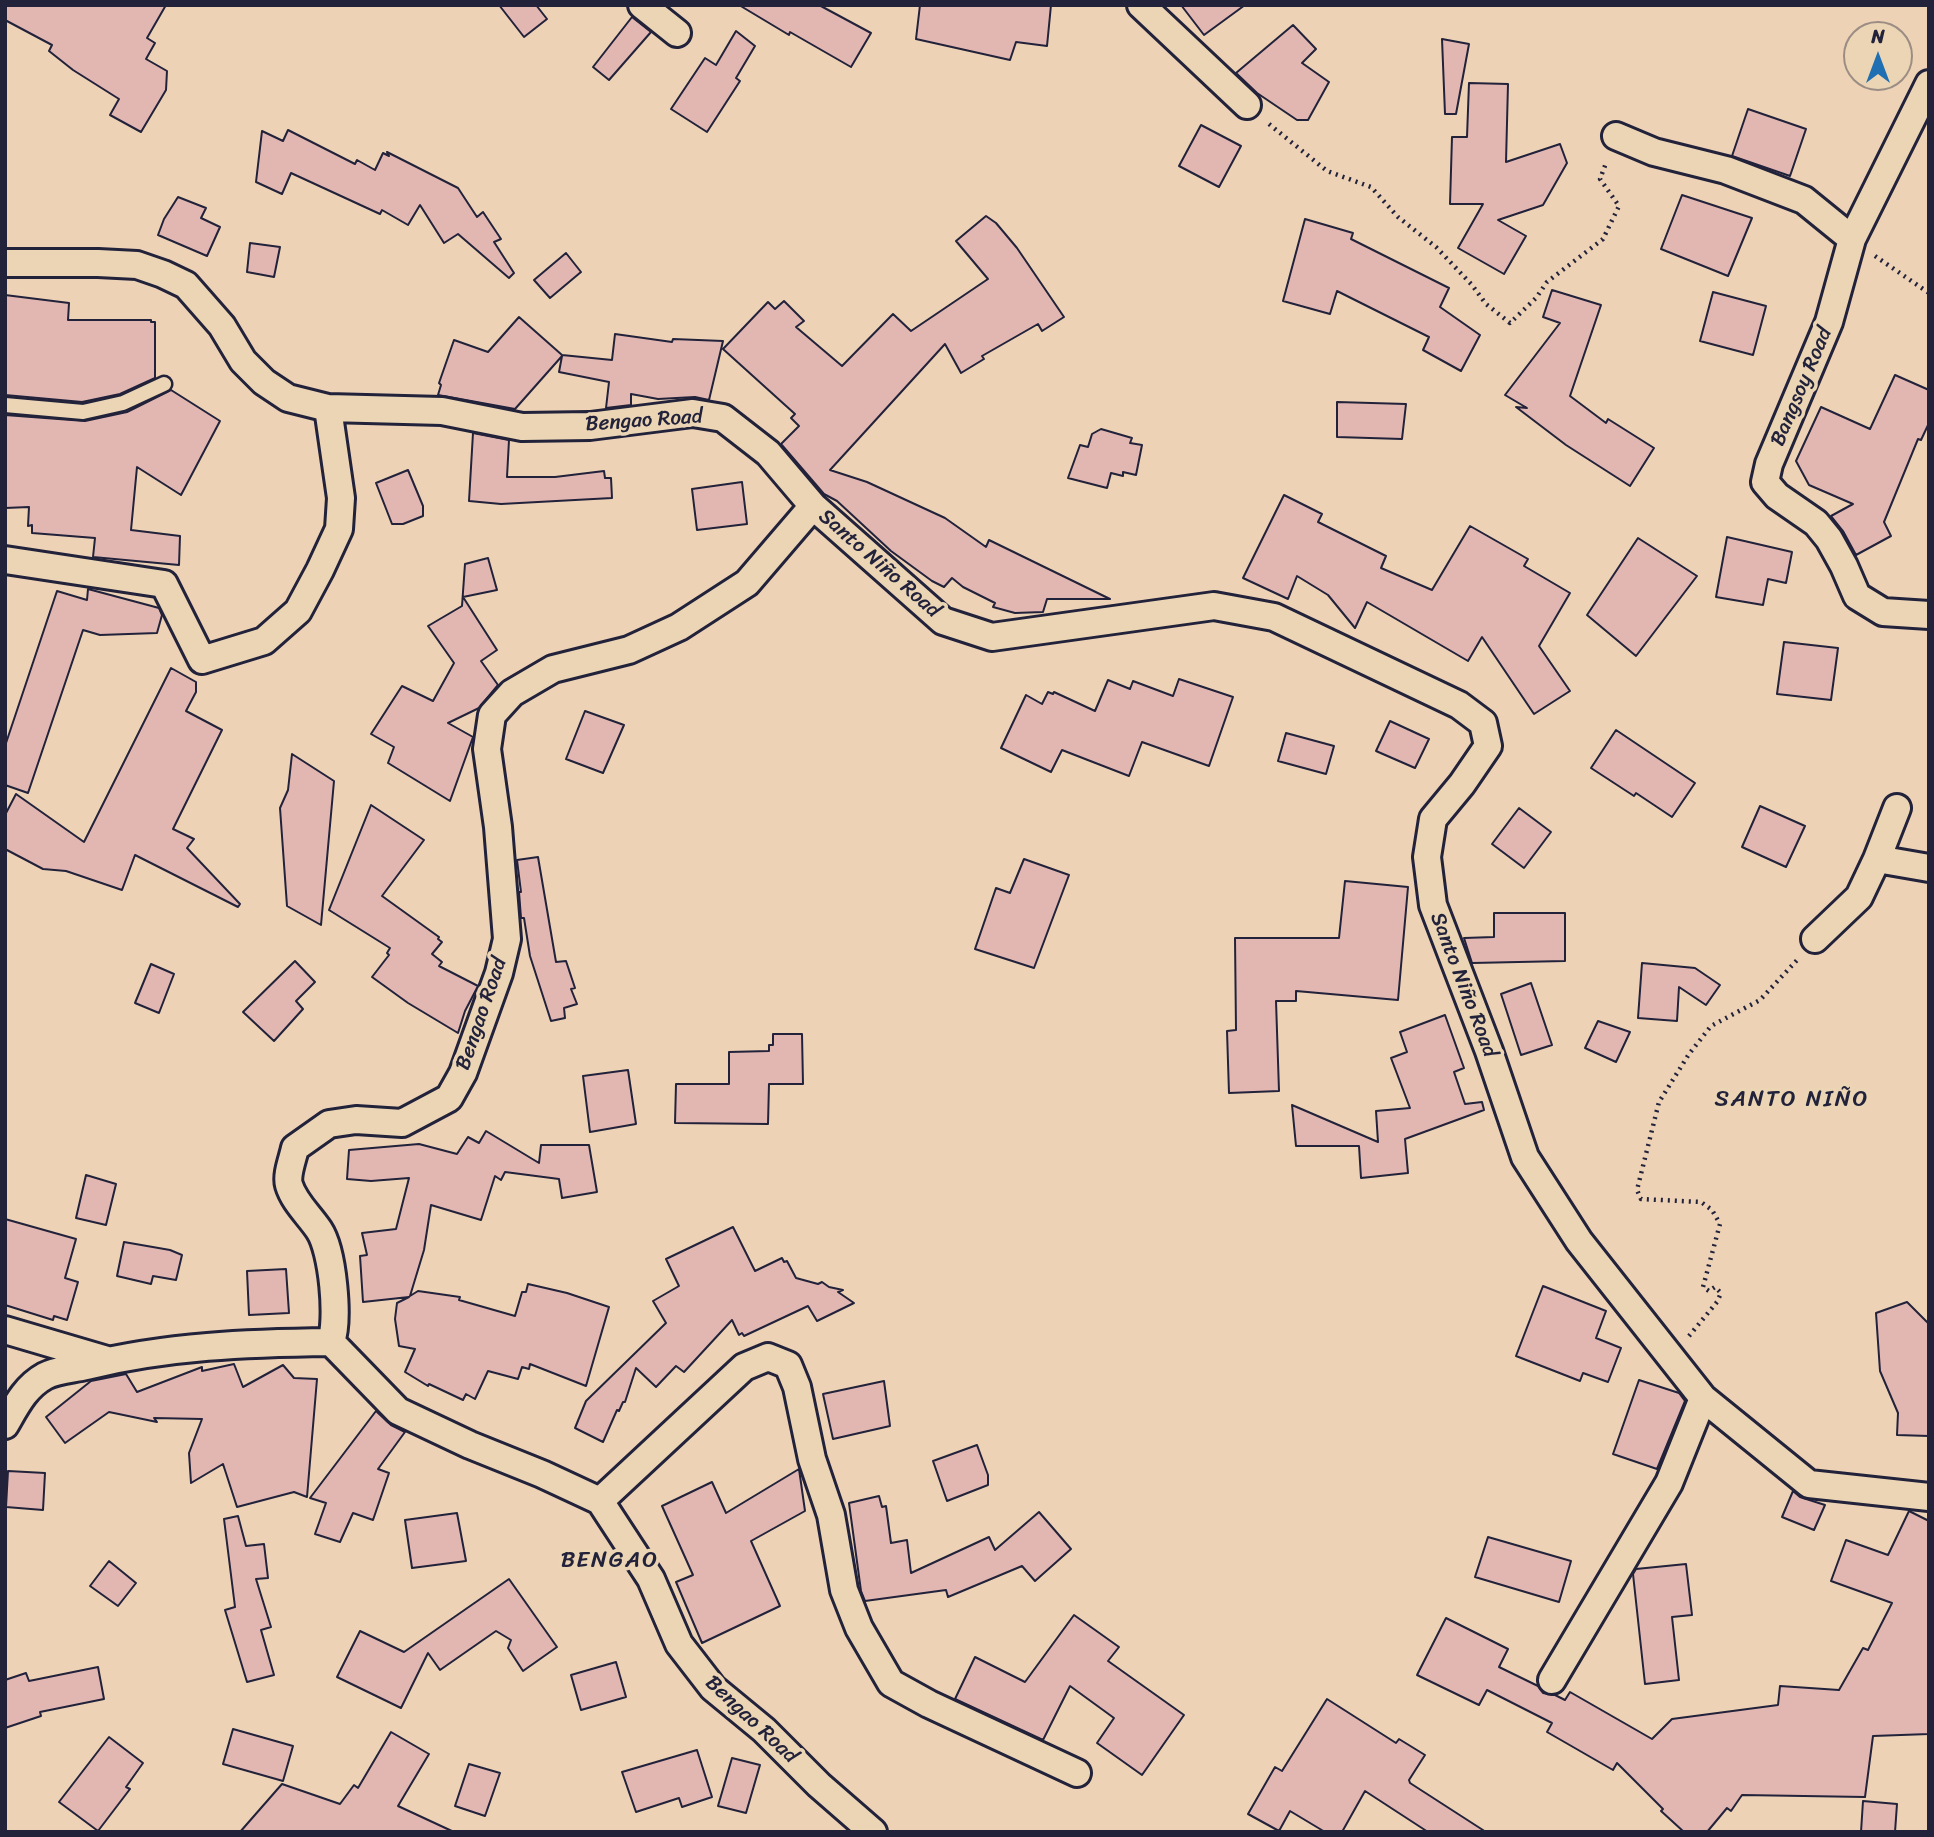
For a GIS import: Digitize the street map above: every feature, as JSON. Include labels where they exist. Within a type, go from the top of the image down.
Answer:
[{"type":"street","points":[[642,5],[677,33]]},
{"type":"street","points":[[1141,5],[1247,105]]},
{"type":"street","name":"Bangsoy Road","points":[[1929,84],[1852,239],[1829,322],[1769,464],[1765,482],[1777,496],[1816,523],[1829,539],[1857,596],[1883,612],[1929,615]]},
{"type":"street","points":[[1616,136],[1654,152],[1726,170],[1804,200],[1852,239]]},
{"type":"street","name":"Bengao Road","points":[[5,263],[137,265],[163,274],[186,285],[222,326],[243,361],[264,382],[288,398],[328,408],[442,411],[522,427],[590,426],[693,413],[723,418],[768,453],[813,506],[747,583],[679,627],[629,650],[553,669],[512,693],[492,715],[487,749],[498,827],[507,939],[499,973],[463,1073],[449,1098],[402,1124],[356,1120],[328,1125],[295,1148],[287,1182],[296,1200],[321,1233],[331,1257],[334,1321],[331,1342]]},
{"type":"street","points":[[5,560],[164,584],[202,660],[264,641],[298,611],[339,529],[341,498],[328,408]]},
{"type":"street","name":"Santo Niño Road","points":[[813,506],[943,621],[992,637],[1214,606],[1274,617],[1459,705],[1483,723],[1488,746],[1462,784],[1433,819],[1427,857],[1433,905],[1489,1051],[1525,1157],[1579,1241],[1703,1398],[1809,1484],[1929,1497]]},
{"type":"street","points":[[1815,939],[1858,897],[1877,859],[1897,808]]},
{"type":"street","points":[[1877,859],[1929,868]]},
{"type":"street","points":[[5,1330],[109,1360]]},
{"type":"street","points":[[5,1425],[23,1393],[46,1375],[109,1360],[237,1343],[331,1342],[398,1411],[470,1446],[600,1501],[744,1367],[768,1357],[788,1365],[797,1387],[812,1459],[831,1515],[845,1590],[859,1628],[891,1683],[929,1704],[1077,1773]]},
{"type":"street","points":[[1552,1680],[1669,1483],[1703,1398]]},
{"type":"street","name":"Bengao Road","points":[[600,1501],[651,1579],[679,1644],[713,1688],[764,1730],[819,1786],[873,1832]]},
{"type":"lane","points":[[5,405],[83,412],[123,403],[164,384]]},
{"type":"path","points":[[1247,105],[1327,172],[1371,187],[1398,217],[1436,247],[1486,304],[1510,323],[1536,298],[1547,282],[1603,239],[1619,206],[1600,179],[1616,136]]},
{"type":"path","points":[[1852,239],[1929,293]]},
{"type":"path","points":[[1668,1356],[1695,1329],[1721,1293],[1715,1287],[1709,1291],[1703,1287],[1720,1224],[1712,1210],[1701,1202],[1641,1199],[1637,1190],[1659,1102],[1710,1026],[1760,1000],[1815,939]]},
{"type":"building","points":[[5,5],[166,5],[147,38],[155,43],[146,59],[167,71],[166,90],[141,132],[110,115],[119,99],[49,51],[52,45],[5,20]]},
{"type":"building","points":[[499,5],[536,5],[547,19],[524,37]]},
{"type":"building","points":[[739,5],[819,5],[871,33],[851,67]]},
{"type":"building","points":[[920,5],[1051,5],[1047,46],[1016,42],[1010,60],[916,39]]},
{"type":"building","points":[[1181,5],[1245,5],[1204,35]]},
{"type":"building","points":[[632,17],[651,32],[609,80],[593,67]]},
{"type":"building","points":[[1293,25],[1316,49],[1302,63],[1329,82],[1308,120],[1297,120],[1257,93],[1236,73]]},
{"type":"building","points":[[736,31],[755,46],[736,78],[740,81],[707,132],[671,109],[705,58],[716,65]]},
{"type":"building","points":[[1442,39],[1469,44],[1456,114],[1445,114]]},
{"type":"building","points":[[1469,83],[1508,84],[1506,162],[1560,144],[1567,163],[1543,205],[1498,220],[1526,236],[1504,274],[1458,248],[1483,204],[1450,204],[1452,137],[1467,137]]},
{"type":"building","points":[[1748,109],[1806,129],[1790,176],[1732,156]]},
{"type":"building","points":[[1201,125],[1241,146],[1219,187],[1179,166]]},
{"type":"building","points":[[288,130],[355,164],[357,160],[375,170],[383,153],[389,156],[387,152],[458,188],[477,217],[483,212],[501,239],[494,242],[514,273],[509,278],[458,234],[444,243],[420,205],[408,225],[382,210],[380,214],[291,173],[282,194],[256,182],[262,131],[283,141]]},
{"type":"building","points":[[1682,195],[1752,218],[1728,276],[1661,249]]},
{"type":"building","points":[[178,197],[206,208],[201,218],[220,227],[207,256],[158,235],[164,219]]},
{"type":"building","points":[[986,216],[996,223],[1017,248],[1064,317],[1042,331],[1038,324],[982,356],[984,359],[961,373],[945,344],[830,470],[867,482],[945,518],[986,547],[989,540],[1110,599],[1047,599],[1043,612],[1015,613],[993,607],[995,603],[963,587],[952,578],[944,587],[932,581],[891,551],[837,501],[824,494],[781,444],[799,426],[791,418],[795,414],[723,349],[768,302],[775,309],[784,301],[804,321],[796,327],[842,366],[893,314],[911,331],[988,279],[956,241]]},
{"type":"building","points":[[1305,219],[1353,233],[1351,239],[1449,288],[1440,307],[1480,335],[1461,371],[1423,350],[1429,337],[1337,291],[1330,314],[1283,301]]},
{"type":"building","points":[[250,243],[280,247],[274,277],[247,272]]},
{"type":"building","points":[[566,253],[581,272],[550,298],[534,280]]},
{"type":"building","points":[[1552,290],[1601,305],[1570,396],[1606,423],[1608,419],[1654,448],[1630,486],[1566,445],[1516,407],[1527,408],[1505,395],[1560,323],[1543,317]]},
{"type":"building","points":[[1713,292],[1766,306],[1753,355],[1700,341]]},
{"type":"building","points":[[5,295],[69,303],[68,320],[155,322],[155,378],[120,394],[82,402],[5,395]]},
{"type":"building","points":[[519,317],[562,355],[612,360],[615,334],[672,342],[673,339],[723,341],[709,400],[695,397],[658,399],[631,394],[631,405],[606,408],[609,382],[559,372],[562,356],[515,409],[438,395],[441,385],[439,383],[454,340],[488,352]]},
{"type":"building","points":[[1895,375],[1929,390],[1929,423],[1921,440],[1918,439],[1884,522],[1891,536],[1856,555],[1831,516],[1853,504],[1809,485],[1796,461],[1821,407],[1870,429]]},
{"type":"building","points":[[171,390],[220,421],[181,495],[137,467],[131,530],[180,536],[179,565],[93,557],[95,538],[32,533],[32,525],[28,526],[29,507],[5,508],[5,415],[85,421],[127,412]]},
{"type":"building","points":[[1337,402],[1406,404],[1402,439],[1337,437]]},
{"type":"building","points":[[1101,429],[1132,438],[1130,443],[1142,445],[1136,475],[1111,473],[1107,488],[1068,478],[1080,445],[1088,447],[1092,434]]},
{"type":"building","points":[[473,433],[509,440],[507,477],[555,477],[604,471],[605,478],[611,478],[612,498],[501,504],[469,501]]},
{"type":"building","points":[[408,470],[423,506],[423,516],[403,524],[392,524],[376,483]]},
{"type":"building","points":[[742,482],[747,524],[697,530],[692,489]]},
{"type":"building","points":[[1284,495],[1322,514],[1318,522],[1386,556],[1381,568],[1432,590],[1470,526],[1528,559],[1524,566],[1570,593],[1539,646],[1570,691],[1534,714],[1482,637],[1468,661],[1367,602],[1355,628],[1328,595],[1297,576],[1288,599],[1243,578]]},
{"type":"building","points":[[1727,537],[1792,552],[1786,583],[1768,579],[1763,605],[1716,597]]},
{"type":"building","points":[[1638,538],[1697,576],[1636,656],[1587,615]]},
{"type":"building","points":[[488,558],[497,590],[463,597],[497,650],[481,661],[498,685],[479,708],[448,723],[473,737],[450,801],[388,763],[394,747],[371,734],[402,686],[433,701],[454,663],[428,626],[462,606],[465,564]]},
{"type":"building","points":[[88,589],[159,608],[162,615],[157,633],[100,635],[83,630],[28,793],[5,785],[5,746],[57,591],[87,600]]},
{"type":"building","points":[[1784,642],[1838,648],[1831,700],[1777,694]]},
{"type":"building","points":[[171,668],[196,682],[196,692],[186,711],[222,730],[173,829],[194,839],[187,848],[240,904],[238,907],[135,855],[122,890],[66,871],[43,869],[5,849],[5,815],[16,794],[84,842]]},
{"type":"building","points":[[1179,679],[1233,697],[1209,766],[1142,742],[1129,776],[1062,750],[1051,772],[1001,748],[1026,695],[1042,704],[1048,692],[1054,692],[1095,711],[1108,680],[1130,689],[1133,681],[1173,696]]},
{"type":"building","points":[[585,711],[624,725],[603,773],[566,759]]},
{"type":"building","points":[[1390,721],[1429,739],[1415,768],[1376,751]]},
{"type":"building","points":[[1616,730],[1695,783],[1672,817],[1591,768]]},
{"type":"building","points":[[1286,733],[1334,746],[1326,774],[1278,761]]},
{"type":"building","points":[[292,754],[334,781],[321,925],[287,906],[280,808],[288,790]]},
{"type":"building","points":[[371,805],[424,840],[382,896],[439,937],[442,942],[432,954],[442,962],[439,966],[478,986],[465,1011],[458,1033],[408,1003],[372,977],[389,955],[387,953],[390,948],[329,910]]},
{"type":"building","points":[[1760,806],[1805,826],[1786,867],[1742,847]]},
{"type":"building","points":[[1519,808],[1551,832],[1524,868],[1492,844]]},
{"type":"building","points":[[538,857],[556,962],[566,961],[577,1004],[564,1008],[565,1018],[551,1021],[530,956],[524,918],[521,918],[517,860]]},
{"type":"building","points":[[1024,859],[1069,875],[1034,968],[975,949],[996,888],[1010,893]]},
{"type":"building","points":[[1345,881],[1408,887],[1398,1000],[1296,991],[1296,1001],[1276,1001],[1279,1091],[1229,1093],[1227,1031],[1236,1030],[1235,938],[1339,938]]},
{"type":"building","points":[[1494,913],[1565,913],[1565,961],[1472,963],[1464,938],[1494,937]]},
{"type":"building","points":[[295,961],[315,982],[296,1001],[303,1009],[274,1041],[243,1012]]},
{"type":"building","points":[[1642,963],[1695,968],[1720,985],[1706,1005],[1679,987],[1677,1021],[1638,1018]]},
{"type":"building","points":[[151,964],[174,974],[159,1013],[135,1003]]},
{"type":"building","points":[[1531,983],[1552,1045],[1521,1055],[1501,994]]},
{"type":"building","points":[[1445,1015],[1464,1068],[1454,1072],[1465,1104],[1482,1102],[1484,1110],[1405,1139],[1408,1173],[1361,1178],[1359,1146],[1296,1146],[1292,1105],[1378,1142],[1376,1111],[1410,1108],[1391,1058],[1407,1052],[1400,1032]]},
{"type":"building","points":[[1598,1021],[1630,1032],[1616,1062],[1585,1048]]},
{"type":"building","points":[[773,1034],[802,1034],[803,1084],[769,1084],[768,1124],[675,1123],[676,1084],[729,1084],[729,1052],[769,1051],[769,1045],[773,1045]]},
{"type":"building","points":[[628,1070],[636,1124],[590,1132],[583,1076]]},
{"type":"building","points":[[486,1131],[539,1163],[541,1145],[589,1145],[597,1192],[562,1198],[559,1179],[505,1172],[501,1180],[495,1176],[481,1220],[431,1205],[424,1250],[410,1296],[418,1291],[460,1297],[459,1300],[515,1316],[522,1292],[526,1292],[528,1284],[609,1307],[586,1386],[530,1364],[529,1369],[522,1367],[518,1379],[488,1371],[475,1399],[466,1394],[463,1400],[429,1384],[428,1386],[405,1372],[415,1349],[399,1346],[395,1319],[397,1303],[409,1297],[363,1302],[360,1256],[367,1255],[362,1233],[396,1229],[409,1178],[371,1181],[347,1179],[349,1150],[419,1144],[457,1154],[468,1137],[479,1143]]},
{"type":"building","points":[[86,1175],[116,1184],[106,1225],[76,1218]]},
{"type":"building","points":[[5,1219],[76,1239],[65,1278],[78,1282],[67,1320],[54,1316],[53,1320],[5,1305]]},
{"type":"building","points":[[733,1227],[755,1271],[782,1258],[784,1262],[787,1261],[796,1278],[818,1284],[822,1282],[829,1287],[843,1290],[838,1292],[854,1303],[817,1321],[808,1306],[744,1336],[742,1333],[739,1335],[732,1320],[684,1372],[676,1366],[656,1387],[636,1368],[625,1402],[619,1411],[617,1410],[603,1442],[575,1428],[586,1401],[666,1323],[653,1301],[679,1286],[666,1259]]},
{"type":"building","points":[[124,1242],[170,1250],[182,1255],[176,1280],[153,1276],[151,1284],[117,1276]]},
{"type":"building","points":[[286,1269],[289,1313],[249,1315],[247,1271]]},
{"type":"building","points":[[1543,1286],[1606,1311],[1596,1338],[1621,1348],[1608,1382],[1583,1373],[1580,1381],[1516,1356]]},
{"type":"building","points":[[1907,1302],[1929,1324],[1929,1436],[1897,1435],[1898,1413],[1880,1371],[1876,1313]]},
{"type":"building","points":[[234,1364],[243,1387],[283,1365],[294,1378],[317,1379],[307,1497],[294,1492],[237,1507],[223,1464],[191,1483],[189,1453],[202,1419],[154,1418],[157,1422],[109,1412],[65,1443],[46,1417],[91,1381],[126,1374],[137,1392],[202,1367],[202,1371]]},
{"type":"building","points":[[1639,1380],[1679,1393],[1685,1401],[1657,1469],[1613,1454]]},
{"type":"building","points":[[884,1381],[890,1426],[833,1439],[823,1394]]},
{"type":"building","points":[[376,1411],[391,1425],[405,1432],[378,1469],[389,1473],[373,1520],[353,1513],[340,1542],[315,1534],[326,1503],[310,1498]]},
{"type":"building","points":[[977,1445],[988,1475],[988,1485],[947,1501],[933,1461]]},
{"type":"building","points":[[799,1469],[805,1511],[751,1541],[780,1606],[702,1643],[676,1582],[693,1575],[662,1506],[712,1482],[726,1513]]},
{"type":"building","points":[[8,1471],[45,1473],[43,1510],[6,1507]]},
{"type":"building","points":[[1793,1491],[1800,1497],[1825,1505],[1814,1530],[1782,1517]]},
{"type":"building","points":[[879,1496],[882,1507],[886,1506],[891,1543],[907,1540],[911,1573],[989,1537],[995,1550],[1039,1512],[1071,1549],[1035,1581],[1022,1566],[948,1597],[946,1590],[865,1601],[861,1591],[849,1503]]},
{"type":"building","points":[[1909,1511],[1929,1521],[1929,1734],[1873,1736],[1865,1797],[1742,1795],[1731,1811],[1727,1808],[1707,1832],[1684,1832],[1617,1763],[1613,1770],[1547,1732],[1552,1723],[1487,1690],[1479,1705],[1417,1675],[1446,1618],[1508,1649],[1499,1667],[1538,1686],[1543,1693],[1565,1700],[1570,1692],[1652,1739],[1672,1719],[1778,1705],[1780,1686],[1839,1690],[1863,1648],[1868,1650],[1892,1603],[1831,1581],[1846,1540],[1888,1555]]},
{"type":"building","points":[[457,1513],[466,1561],[412,1568],[405,1520]]},
{"type":"building","points":[[238,1516],[246,1546],[264,1544],[268,1578],[256,1579],[271,1627],[261,1630],[274,1675],[247,1682],[225,1610],[235,1607],[224,1519]]},
{"type":"building","points":[[1488,1537],[1571,1561],[1559,1602],[1475,1577]]},
{"type":"building","points":[[109,1561],[136,1583],[118,1606],[90,1586]]},
{"type":"building","points":[[1686,1564],[1692,1615],[1672,1617],[1679,1680],[1645,1684],[1633,1574],[1636,1569]]},
{"type":"building","points":[[509,1579],[557,1647],[523,1671],[508,1648],[511,1640],[496,1631],[440,1670],[428,1653],[401,1708],[337,1677],[360,1631],[404,1652]]},
{"type":"building","points":[[1074,1615],[1119,1647],[1108,1661],[1184,1715],[1142,1775],[1097,1743],[1114,1718],[1070,1686],[1043,1740],[955,1699],[975,1657],[1025,1682]]},
{"type":"building","points":[[616,1662],[626,1697],[581,1710],[571,1675]]},
{"type":"building","points":[[98,1667],[104,1699],[40,1712],[41,1716],[5,1728],[5,1680],[26,1673],[29,1681]]},
{"type":"building","points":[[1327,1699],[1396,1743],[1399,1739],[1425,1755],[1409,1780],[1410,1783],[1486,1832],[1428,1832],[1365,1791],[1342,1832],[1325,1832],[1290,1811],[1279,1831],[1248,1814],[1275,1767],[1282,1771]]},
{"type":"building","points":[[233,1729],[293,1746],[283,1781],[223,1764]]},
{"type":"building","points":[[391,1732],[429,1754],[398,1806],[454,1832],[240,1832],[282,1784],[340,1804],[354,1785],[358,1788]]},
{"type":"building","points":[[109,1737],[143,1763],[126,1787],[130,1789],[98,1831],[59,1802]]},
{"type":"building","points":[[697,1750],[712,1797],[682,1807],[679,1798],[636,1812],[622,1772]]},
{"type":"building","points":[[732,1758],[760,1765],[746,1813],[718,1806]]},
{"type":"building","points":[[469,1764],[500,1773],[485,1816],[455,1806]]},
{"type":"building","points":[[1863,1801],[1897,1804],[1895,1832],[1861,1832]]},
{"type":"district","name":"SANTO NIÑO","points":[[1792,1100]]},
{"type":"district","name":"BENGAO","points":[[610,1561]]}]
